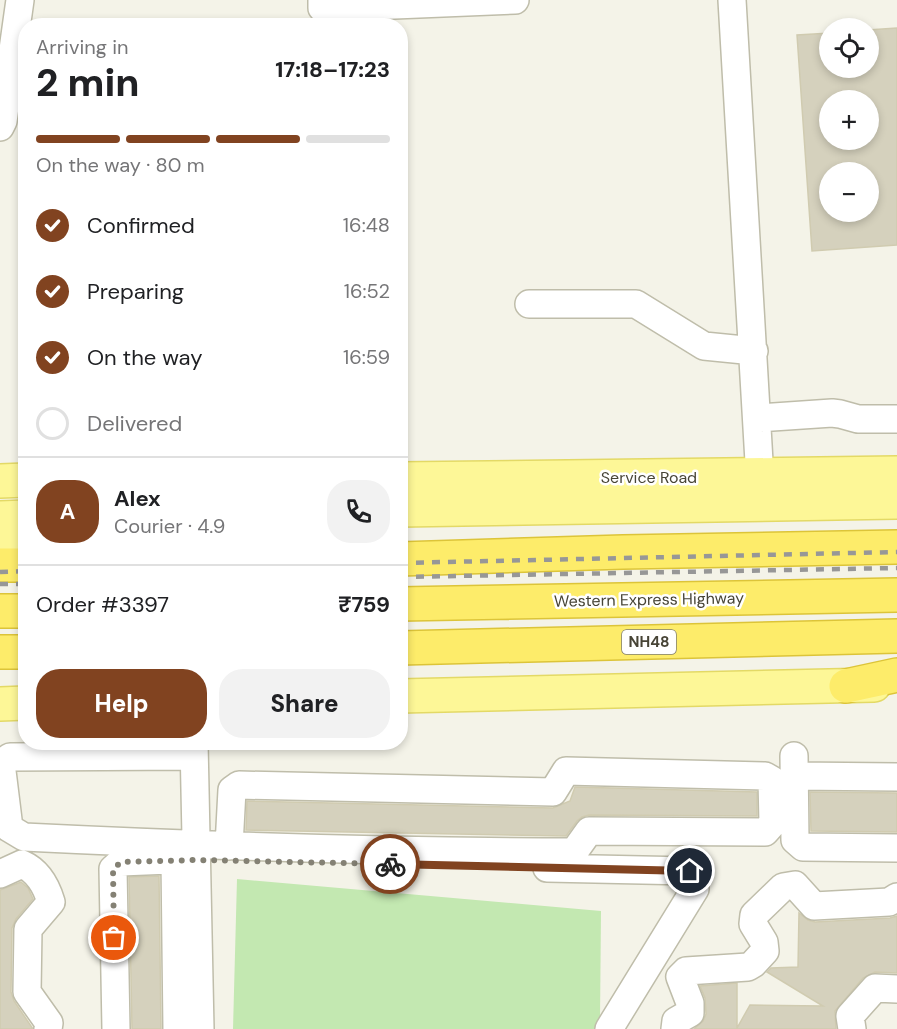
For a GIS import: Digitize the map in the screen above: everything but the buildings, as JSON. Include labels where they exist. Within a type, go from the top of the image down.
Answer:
[{"type":"highway","points":[[408,559],[897,547]]},
{"type":"highway","points":[[0,565],[18,565]]},
{"type":"highway","name":"Western Express Highway","points":[[408,604],[897,595]]},
{"type":"highway","points":[[0,611],[18,610]]},
{"type":"highway","name":"NH48","points":[[408,648],[897,636]]},
{"type":"highway","points":[[0,652],[18,652]]},
{"type":"highway","points":[[846,686],[897,675]]},
{"type":"main road","name":"Service Road","points":[[408,479],[649,491],[761,490],[897,473]]},
{"type":"main road","points":[[0,481],[18,480]]},
{"type":"main road","points":[[761,490],[897,502]]},
{"type":"main road","points":[[408,509],[649,491]]},
{"type":"main road","points":[[0,518],[18,517]]},
{"type":"main road","points":[[408,543],[897,532]]},
{"type":"main road","points":[[0,549],[18,548]]},
{"type":"main road","points":[[408,696],[897,685]]},
{"type":"main road","points":[[0,704],[18,703]]},
{"type":"street","points":[[0,127],[3,121],[20,0]]},
{"type":"street","points":[[331,8],[515,0]]},
{"type":"street","points":[[732,0],[761,490]]},
{"type":"street","points":[[529,304],[636,304],[704,346],[753,351]]},
{"type":"street","points":[[757,418],[831,413],[858,419],[897,419]]},
{"type":"street","points":[[171,750],[10,757],[1,763],[9,828],[24,837],[189,855],[690,871],[695,890],[609,1029]]},
{"type":"street","points":[[177,1029],[194,750]]},
{"type":"street","points":[[897,777],[794,766],[795,840],[803,847],[897,848]]},
{"type":"street","points":[[116,1029],[113,869],[121,862],[189,855],[229,846],[457,852],[574,852],[589,831],[765,831],[773,823],[772,780],[765,776],[566,771],[553,792],[239,786],[232,790],[229,846]]},
{"type":"street","points":[[189,855],[200,1029]]},
{"type":"street","points":[[0,874],[22,864],[34,869],[48,891],[51,902],[28,929],[27,992],[49,1023],[48,1029]]},
{"type":"street","points":[[675,1029],[676,1021],[690,1013],[690,1003],[680,977],[686,971],[748,967],[753,964],[765,951],[764,942],[753,924],[754,915],[783,887],[795,885],[814,906],[889,902],[897,897]]},
{"type":"street","points":[[852,1029],[850,1017],[875,988],[897,989]]},
{"type":"green space","points":[[237,879],[601,911],[600,1020],[594,1029],[233,1029]]},
{"type":"railway","points":[[408,563],[897,552]]},
{"type":"railway","points":[[408,577],[897,568]]},
{"type":"railway","points":[[0,572],[18,571]]},
{"type":"railway","points":[[0,584],[18,584]]},
{"type":"way so far","points":[[114,938],[113,869],[121,862],[196,860],[390,864]]},
{"type":"route","points":[[390,864],[690,871]]}]
